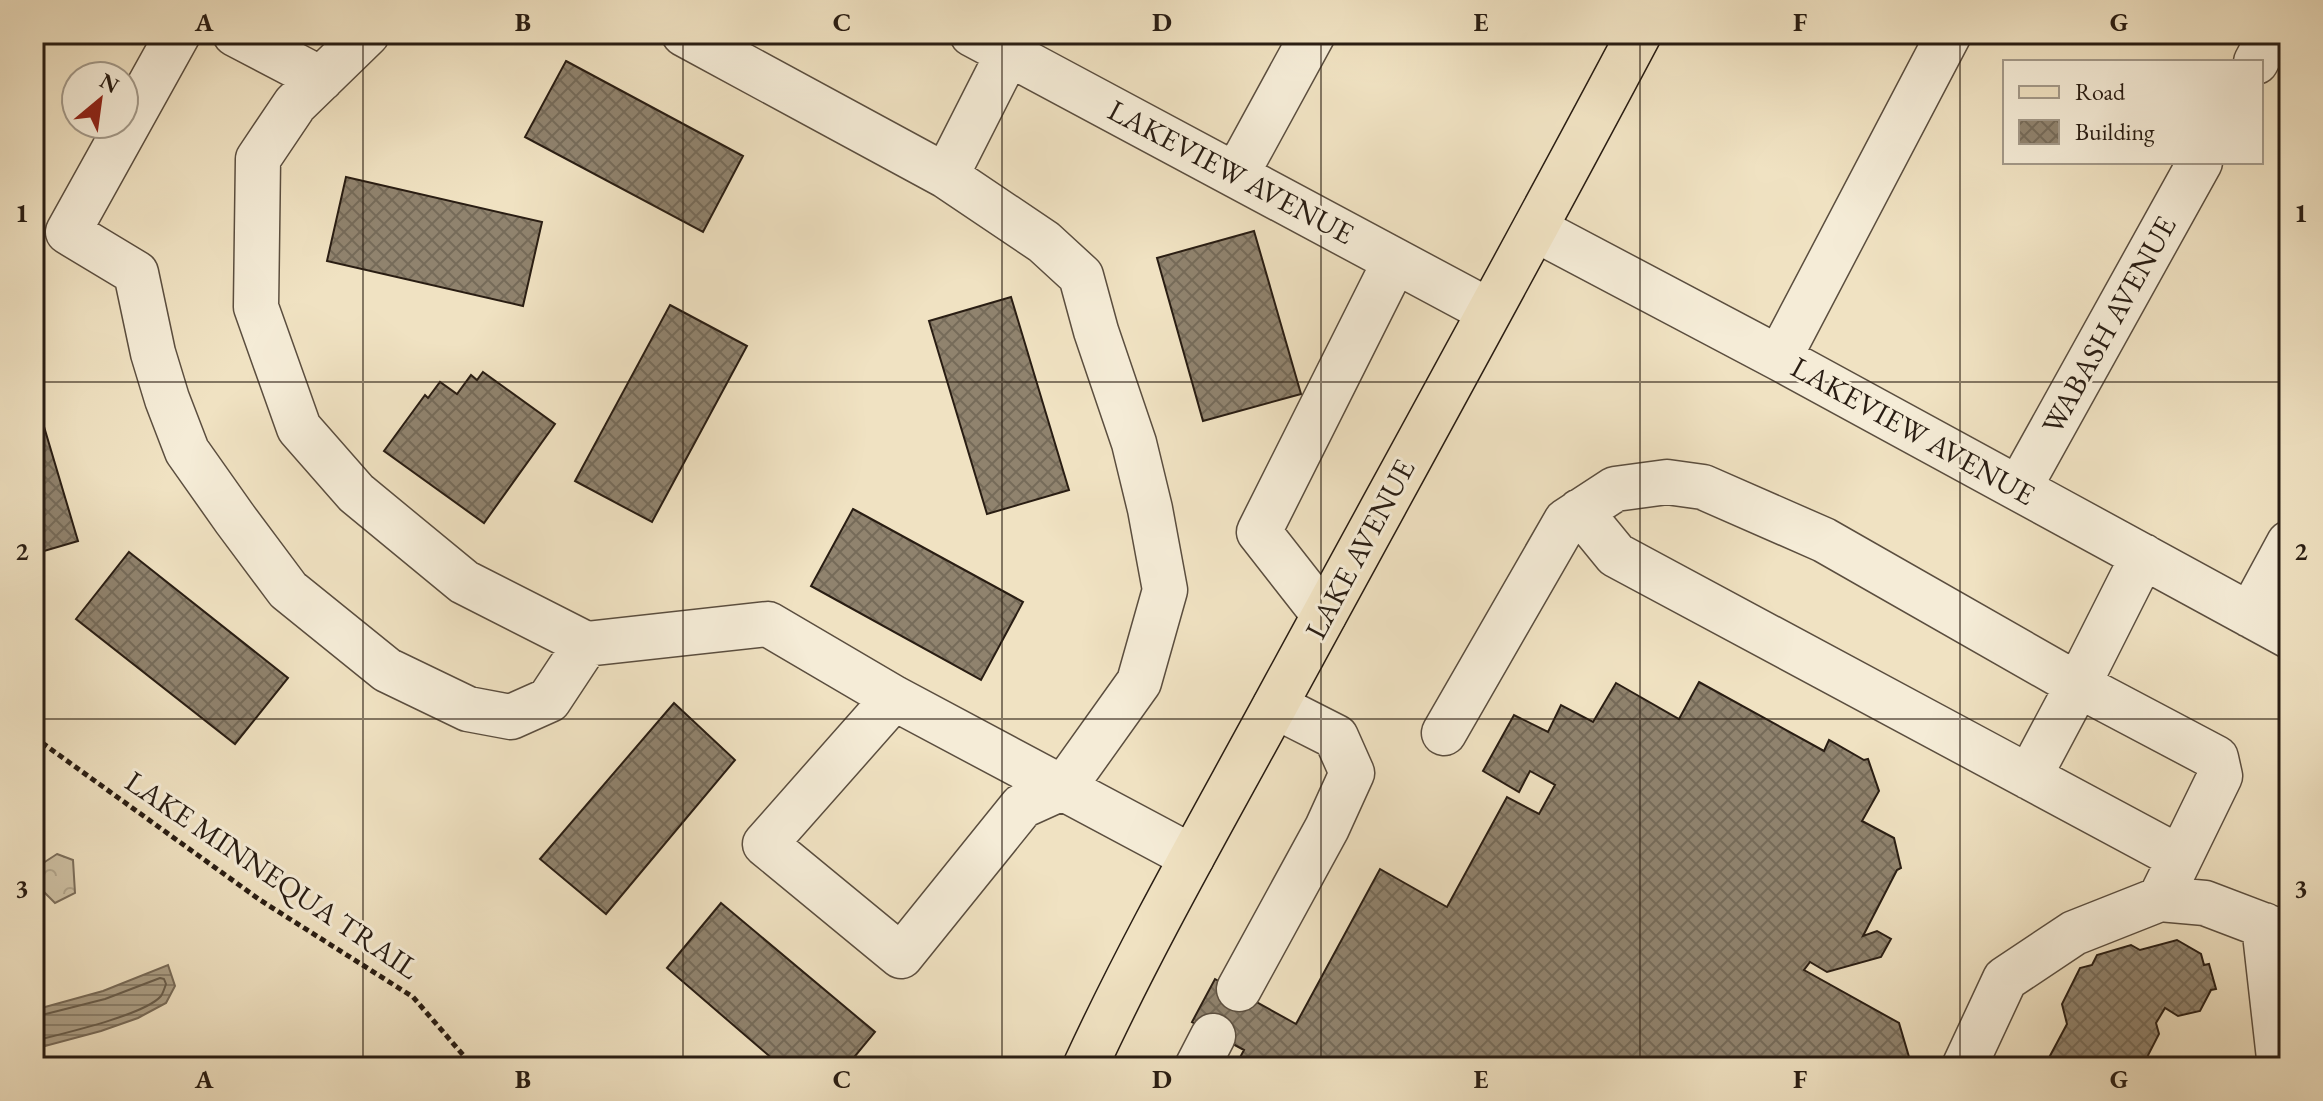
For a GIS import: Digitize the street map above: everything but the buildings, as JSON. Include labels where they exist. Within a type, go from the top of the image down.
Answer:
[{"type":"main road","name":"LAKE AVENUE","points":[[1085,1067],[1192,857],[1639,34]]},
{"type":"street","points":[[178,34],[68,232],[136,273],[153,353],[187,451],[288,590],[387,670],[468,709],[511,717],[549,700],[586,644]]},
{"type":"street","points":[[235,34],[321,79]]},
{"type":"street","points":[[367,34],[295,104],[258,159],[256,307],[299,428],[356,493],[464,582],[586,644],[768,624],[894,698],[1192,857]]},
{"type":"street","points":[[684,34],[946,176],[1044,242],[1081,276],[1134,443],[1165,590],[1139,682],[1064,787],[1022,806],[901,956],[765,844],[894,698]]},
{"type":"street","points":[[1236,175],[1313,34]]},
{"type":"street","points":[[1779,358],[1949,34]]},
{"type":"street","points":[[2257,60],[2271,34]]},
{"type":"street","points":[[946,176],[999,41]]},
{"type":"street","name":"LAKEVIEW AVENUE","points":[[999,41],[1236,175],[1489,311]]},
{"type":"street","name":"WABASH AVENUE","points":[[2019,488],[2199,164]]},
{"type":"street","name":"LAKEVIEW AVENUE","points":[[1535,229],[2289,636]]},
{"type":"street","points":[[1324,615],[1259,532],[1395,261]]},
{"type":"street","points":[[1444,733],[1566,521],[1615,489],[1667,482],[1703,487],[1824,540],[2078,685],[2216,758],[2220,776],[2160,899]]},
{"type":"street","points":[[1580,511],[1616,555],[2180,858]]},
{"type":"street","points":[[2250,615],[2289,543]]},
{"type":"street","points":[[2029,777],[2143,556]]},
{"type":"street","points":[[1239,989],[1327,828],[1352,773],[1336,737],[1275,706]]},
{"type":"street","points":[[1964,1067],[2005,979],[2074,933],[2160,899],[2205,903],[2276,930],[2280,1067]]},
{"type":"path","name":"LAKE MINNEQUA TRAIL","points":[[34,737],[260,900],[413,997],[464,1056],[465,1067]]},
{"type":"green space","points":[[57,854],[73,860],[75,893],[55,903],[34,882],[34,869]]},
{"type":"water","points":[[168,965],[175,986],[166,1003],[138,1018],[101,1031],[34,1049],[34,1010],[103,991]]}]
